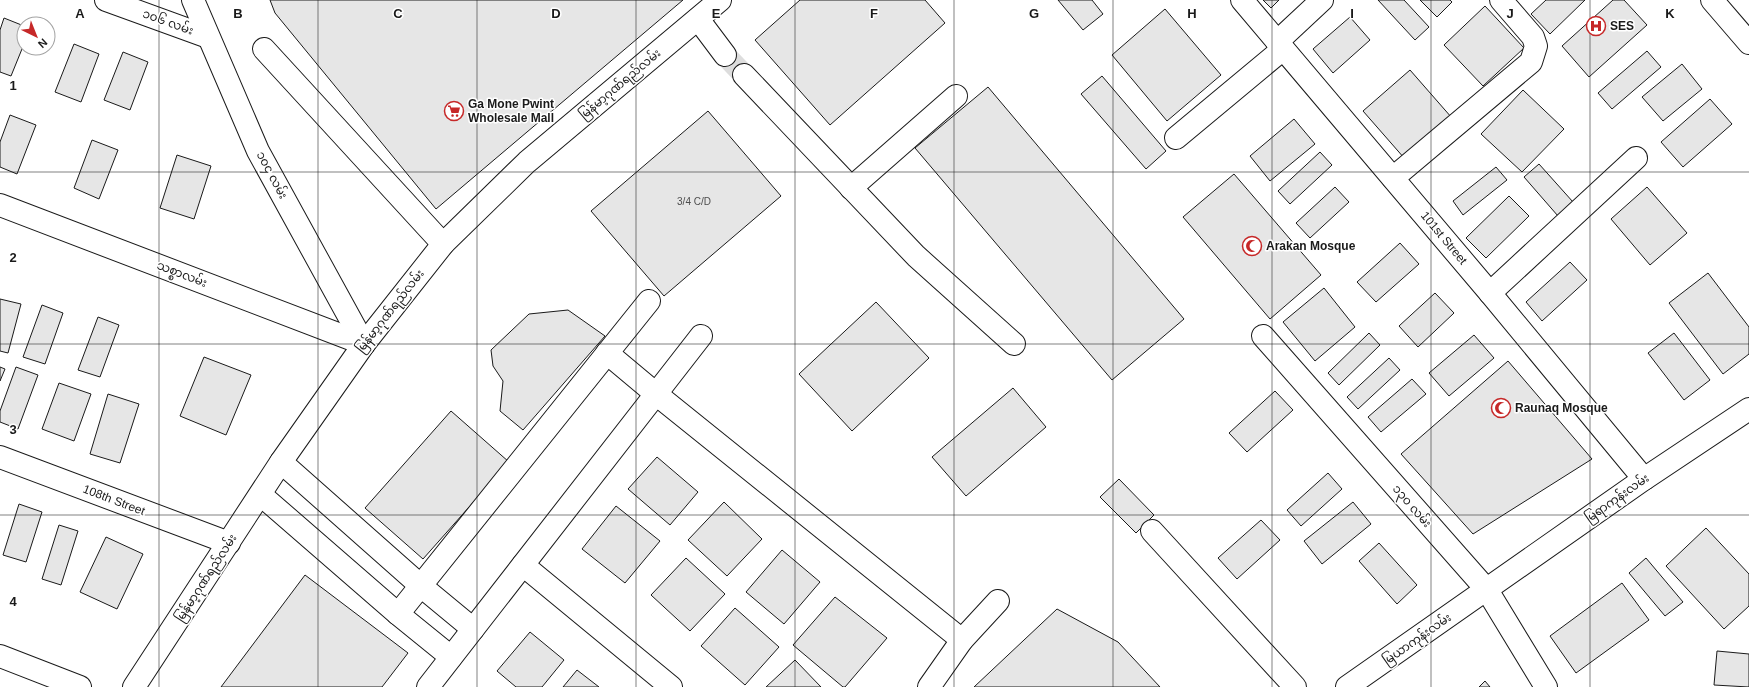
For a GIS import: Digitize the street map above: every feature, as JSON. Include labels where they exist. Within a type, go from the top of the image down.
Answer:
[{"type":"street","name":"၁၀၆ လမ်း","points":[[106,0],[208,37]]},
{"type":"street","name":"၁၀၄ လမ်း","points":[[193,0],[258,151],[364,344]]},
{"type":"street","name":"မြန်မာ့ဂုဏ်ရည်လမ်း","points":[[134,687],[261,495],[281,462],[364,344],[443,244],[527,162],[720,0]]},
{"type":"street","name":"101st Street","points":[[1242,0],[1490,293],[1644,479]]},
{"type":"street","points":[[1176,138],[1280,45],[1322,0]]},
{"type":"street","points":[[1393,178],[1531,62],[1536,46],[1533,37],[1501,0]]},
{"type":"street","points":[[1712,0],[1749,43]]},
{"type":"street","points":[[698,19],[725,55]]},
{"type":"street","points":[[264,49],[443,244]]},
{"type":"street","points":[[744,75],[916,256],[1014,344]]},
{"type":"street","points":[[851,188],[956,96]]},
{"type":"street","points":[[1490,293],[1636,158]]},
{"type":"street","name":"သစ္စာလမ်း","points":[[0,205],[364,344]]},
{"type":"street","points":[[398,614],[649,301]]},
{"type":"street","points":[[428,687],[701,336]]},
{"type":"street","name":"၁၃၀ လမ်း","points":[[1263,336],[1487,590],[1546,687]]},
{"type":"street","points":[[607,353],[962,640]]},
{"type":"street","name":"မြရာကုန်းလမ်း","points":[[1487,590],[1644,479],[1749,409]]},
{"type":"street","name":"108th Street","points":[[0,457],[229,543]]},
{"type":"street","points":[[281,462],[421,586],[473,629]]},
{"type":"street","points":[[261,495],[398,614],[451,657]]},
{"type":"street","points":[[1152,531],[1295,687]]},
{"type":"street","points":[[523,564],[671,687]]},
{"type":"street","name":"မြယာကုန်းလမ်း","points":[[1347,687],[1487,590]]},
{"type":"street","points":[[928,687],[962,640],[998,601]]},
{"type":"street","points":[[0,656],[80,687]]},
{"type":"building","name":"Ga Mone Pwint Wholesale Mall","points":[[270,0],[683,0],[436,209],[275,13]]},
{"type":"building","points":[[800,0],[925,0],[945,23],[830,125],[755,40]]},
{"type":"building","points":[[1058,0],[1092,0],[1103,14],[1083,30]]},
{"type":"building","points":[[1263,0],[1279,0],[1271,8]]},
{"type":"building","points":[[1378,0],[1404,0],[1429,27],[1415,40]]},
{"type":"building","points":[[1420,0],[1450,0],[1452,2],[1437,17]]},
{"type":"building","points":[[1546,0],[1585,0],[1550,34],[1531,14]]},
{"type":"building","points":[[1613,0],[1624,0],[1647,25],[1589,77],[1562,46]]},
{"type":"building","points":[[1485,6],[1524,48],[1483,86],[1444,45]]},
{"type":"building","points":[[1165,9],[1221,75],[1167,121],[1112,55]]},
{"type":"building","points":[[1350,17],[1370,40],[1333,73],[1313,49]]},
{"type":"building","points":[[4,18],[16,23],[16,56],[19,56],[11,76],[0,72],[0,30]]},
{"type":"building","points":[[74,44],[99,54],[81,102],[55,92]]},
{"type":"building","points":[[1647,51],[1661,67],[1612,109],[1598,93]]},
{"type":"building","points":[[123,52],[148,62],[130,110],[104,100]]},
{"type":"building","points":[[1682,64],[1702,89],[1663,121],[1642,97]]},
{"type":"building","points":[[1410,70],[1452,118],[1405,159],[1363,111]]},
{"type":"building","points":[[1102,76],[1166,151],[1146,169],[1081,94]]},
{"type":"building","points":[[988,87],[1184,319],[1112,380],[915,148]]},
{"type":"building","points":[[1523,90],[1564,129],[1522,172],[1481,134]]},
{"type":"building","points":[[1710,99],[1732,124],[1683,167],[1661,142]]},
{"type":"building","points":[[708,111],[781,196],[664,296],[591,211]]},
{"type":"building","points":[[10,115],[36,125],[17,174],[0,167],[0,142]]},
{"type":"building","points":[[1294,119],[1315,144],[1270,181],[1250,156]]},
{"type":"building","points":[[92,140],[118,150],[99,199],[74,188]]},
{"type":"building","points":[[1320,152],[1332,165],[1290,204],[1278,191]]},
{"type":"building","points":[[177,155],[211,166],[194,219],[160,208]]},
{"type":"building","points":[[1539,164],[1573,202],[1558,216],[1524,177]]},
{"type":"building","points":[[1496,167],[1507,180],[1463,215],[1453,201]]},
{"type":"building","name":"Arakan Mosque","points":[[1234,174],[1321,275],[1270,319],[1183,217]]},
{"type":"building","points":[[1335,187],[1349,202],[1310,238],[1296,223]]},
{"type":"building","points":[[1647,187],[1687,233],[1650,265],[1611,219]]},
{"type":"building","points":[[1509,196],[1529,216],[1486,258],[1466,238]]},
{"type":"building","points":[[1400,243],[1419,264],[1376,302],[1357,282]]},
{"type":"building","points":[[1570,262],[1587,280],[1542,321],[1526,302]]},
{"type":"building","points":[[1708,273],[1749,327],[1749,354],[1723,374],[1669,303]]},
{"type":"building","points":[[1324,288],[1355,327],[1315,361],[1283,322]]},
{"type":"building","points":[[1435,293],[1454,313],[1418,347],[1399,326]]},
{"type":"building","points":[[0,299],[21,304],[8,353],[0,351]]},
{"type":"building","points":[[876,302],[929,358],[852,431],[799,374]]},
{"type":"building","points":[[42,305],[63,313],[45,364],[23,357]]},
{"type":"building","points":[[568,310],[605,336],[523,430],[500,411],[503,381],[493,366],[491,350],[529,314]]},
{"type":"building","points":[[98,317],[119,325],[100,377],[78,370]]},
{"type":"building","points":[[1369,333],[1380,345],[1339,385],[1328,373]]},
{"type":"building","points":[[1674,333],[1710,380],[1684,400],[1648,353]]},
{"type":"building","points":[[1474,335],[1494,358],[1449,396],[1429,373]]},
{"type":"building","points":[[204,357],[251,375],[226,435],[180,416]]},
{"type":"building","points":[[1389,358],[1400,370],[1358,409],[1347,397]]},
{"type":"building","name":"Raunaq Mosque","points":[[1508,361],[1592,459],[1473,534],[1401,454]]},
{"type":"building","points":[[0,367],[5,369],[0,381]]},
{"type":"building","points":[[16,367],[38,375],[18,429],[0,422],[0,411]]},
{"type":"building","points":[[1412,379],[1426,394],[1381,432],[1368,417]]},
{"type":"building","points":[[59,383],[91,394],[74,441],[42,429]]},
{"type":"building","points":[[1013,388],[1046,427],[966,496],[932,457]]},
{"type":"building","points":[[1275,391],[1293,410],[1247,452],[1229,433]]},
{"type":"building","points":[[108,394],[139,404],[120,463],[90,454]]},
{"type":"building","points":[[451,411],[509,462],[423,559],[365,508]]},
{"type":"building","points":[[657,457],[698,492],[670,525],[628,489]]},
{"type":"building","points":[[1328,473],[1342,489],[1301,526],[1287,510]]},
{"type":"building","points":[[1119,479],[1154,515],[1136,533],[1100,497]]},
{"type":"building","points":[[724,502],[762,539],[727,576],[688,540]]},
{"type":"building","points":[[1353,502],[1371,524],[1322,564],[1304,541]]},
{"type":"building","points":[[19,504],[42,512],[26,562],[3,555]]},
{"type":"building","points":[[616,506],[660,541],[625,583],[582,549]]},
{"type":"building","points":[[1261,520],[1280,540],[1237,579],[1218,558]]},
{"type":"building","points":[[59,525],[78,531],[61,585],[42,579]]},
{"type":"building","points":[[1706,528],[1749,574],[1749,606],[1724,629],[1666,566]]},
{"type":"building","points":[[106,537],[143,554],[117,609],[80,592]]},
{"type":"building","points":[[1379,543],[1417,585],[1397,604],[1359,561]]},
{"type":"building","points":[[782,550],[820,582],[784,624],[746,592]]},
{"type":"building","points":[[686,558],[725,594],[690,631],[651,595]]},
{"type":"building","points":[[1646,558],[1683,602],[1665,616],[1629,573]]},
{"type":"building","points":[[305,575],[408,653],[382,687],[221,687]]},
{"type":"building","points":[[1622,583],[1649,620],[1576,673],[1550,636]]},
{"type":"building","points":[[835,597],[887,638],[845,687],[843,687],[793,645]]},
{"type":"building","points":[[735,608],[779,647],[745,685],[701,646]]},
{"type":"building","points":[[1057,609],[1118,642],[1160,687],[974,687]]},
{"type":"building","points":[[530,632],[564,660],[542,687],[516,687],[497,671]]},
{"type":"building","points":[[1717,651],[1749,654],[1749,687],[1714,685]]},
{"type":"building","points":[[795,660],[821,687],[766,687]]},
{"type":"building","points":[[577,670],[599,687],[563,687]]},
{"type":"building","points":[[1485,681],[1490,687],[1479,687]]},
{"type":"tunnel","points":[[725,55],[744,75]]},
{"type":"place","name":"SES","points":[[1596,26]]},
{"type":"place","name":"Ga Mone Pwint Wholesale Mall","points":[[454,111]]},
{"type":"place","name":"Arakan Mosque","points":[[1252,246]]},
{"type":"place","name":"Raunaq Mosque","points":[[1501,408]]}]
